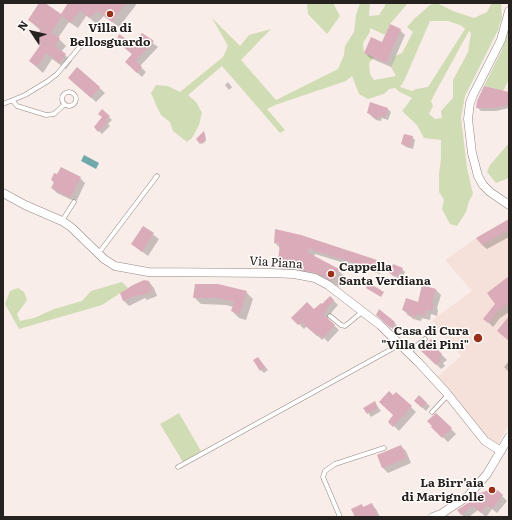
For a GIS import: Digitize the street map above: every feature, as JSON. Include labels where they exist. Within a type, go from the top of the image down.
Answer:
[{"type":"street","points":[[509,12],[501,40],[470,103],[468,119],[472,153],[478,176],[483,185],[490,192],[509,205]]},
{"type":"street","name":"Via Piana","points":[[3,193],[25,205],[62,221],[71,227],[98,254],[115,266],[148,272],[270,273],[294,274],[315,278],[328,285],[380,325],[448,395],[485,441],[501,451]]},
{"type":"street","points":[[433,517],[441,514],[468,496],[487,474],[509,437]]},
{"type":"lane","points":[[3,104],[31,92],[57,74],[83,43]]},
{"type":"lane","points":[[13,101],[17,106],[46,115],[54,114],[64,104]]},
{"type":"lane","points":[[98,254],[157,176]]},
{"type":"lane","points":[[62,221],[74,202]]},
{"type":"lane","points":[[330,316],[341,326],[344,326],[362,312]]},
{"type":"lane","points":[[408,353],[425,339]]},
{"type":"lane","points":[[178,467],[400,344]]},
{"type":"lane","points":[[432,412],[448,395]]},
{"type":"lane","points":[[340,517],[323,477],[325,471],[335,464],[384,448]]},
{"type":"shaded area","name":"Casa di Cura \"Villa dei Pini\"","points":[[509,219],[509,424],[498,444],[489,440],[435,379],[461,356],[432,320],[472,291],[445,260],[476,238]]},
{"type":"green space","points":[[307,3],[333,3],[340,16],[327,34],[308,14]]},
{"type":"green space","points":[[360,3],[370,3],[369,16],[379,15],[385,6],[385,3],[408,3],[390,24],[385,35],[370,28],[370,32],[363,43],[364,53],[374,57],[369,63],[370,74],[374,80],[396,76],[391,67],[395,56],[402,53],[413,32],[407,27],[430,5],[437,3],[453,11],[474,18],[487,12],[492,3],[501,3],[502,17],[498,30],[465,96],[461,118],[467,168],[473,194],[466,212],[457,226],[450,224],[442,209],[444,200],[439,192],[441,140],[424,138],[417,125],[402,111],[412,98],[395,88],[389,89],[384,94],[368,99],[359,94],[352,76],[346,81],[275,105],[267,109],[285,130],[280,133],[222,66],[188,95],[196,102],[202,113],[199,125],[192,138],[187,142],[173,131],[170,122],[161,115],[151,93],[156,85],[168,86],[180,92],[223,57],[228,46],[212,18],[240,46],[249,35],[271,29],[241,60],[276,100],[338,69],[344,55],[345,46],[354,32],[356,15]],"holes":[[[430,21],[448,21],[460,25],[465,29],[428,87],[412,91],[400,87]],[[469,31],[471,33],[468,52],[453,80],[453,98],[441,111],[442,118],[435,119],[429,114],[433,106],[431,101]]]},
{"type":"green space","points":[[509,29],[509,79],[503,91],[484,86],[502,50]]},
{"type":"green space","points":[[509,143],[509,178],[496,183],[487,172],[490,165]]},
{"type":"green space","points":[[122,282],[128,288],[102,305],[19,329],[5,304],[10,291],[18,288],[24,292],[27,300],[17,314],[20,321],[34,318],[54,309],[82,301],[91,291]]},
{"type":"green space","points":[[179,413],[201,451],[183,462],[160,424]]},
{"type":"water","points":[[84,155],[99,163],[96,169],[81,161]]},
{"type":"building","points":[[39,3],[45,3],[61,14],[68,3],[126,3],[112,22],[97,11],[89,18],[80,10],[71,23],[62,16],[51,33],[60,38],[55,46],[66,54],[60,63],[46,53],[37,67],[29,61],[41,44],[34,39],[41,29],[28,20]]},
{"type":"building","points":[[390,24],[401,29],[386,63],[364,53],[371,37],[382,42]]},
{"type":"building","points":[[142,33],[154,41],[136,61],[142,67],[137,73],[125,62],[132,54],[116,41],[119,34],[133,44]]},
{"type":"building","points":[[77,67],[100,87],[91,98],[68,78]]},
{"type":"building","points":[[484,86],[509,92],[509,105],[493,108],[476,108],[477,101]]},
{"type":"building","points":[[370,102],[388,108],[385,118],[378,115],[378,119],[367,113]]},
{"type":"building","points":[[102,109],[110,116],[106,120],[108,122],[98,132],[94,127],[102,117],[98,114]]},
{"type":"building","points":[[204,131],[206,139],[200,144],[196,139]]},
{"type":"building","points":[[404,134],[413,136],[410,147],[401,144]]},
{"type":"building","points":[[61,167],[81,177],[70,198],[51,188],[54,182],[51,180],[54,173],[57,174]]},
{"type":"building","points":[[509,219],[509,230],[482,245],[476,238]]},
{"type":"building","points":[[143,226],[154,233],[142,252],[131,244]]},
{"type":"building","points":[[275,229],[301,235],[377,260],[374,269],[309,249],[307,252],[339,269],[332,281],[316,273],[295,269],[277,268],[280,244],[274,243]]},
{"type":"building","points":[[393,264],[403,268],[398,277],[389,273]]},
{"type":"building","points":[[509,276],[509,303],[500,310],[499,309],[488,323],[483,319],[495,304],[487,293]]},
{"type":"building","points":[[144,280],[149,281],[152,291],[123,301],[120,293]]},
{"type":"building","points":[[369,283],[384,292],[381,297],[366,288]]},
{"type":"building","points":[[195,284],[218,284],[247,291],[240,314],[231,311],[234,302],[218,298],[193,298]]},
{"type":"building","points":[[422,285],[436,289],[432,303],[434,304],[432,311],[426,310],[425,316],[417,314],[416,317],[407,315],[408,312],[402,310],[406,298],[418,302]]},
{"type":"building","points":[[330,296],[334,300],[323,314],[335,325],[323,338],[318,334],[317,336],[301,322],[298,325],[291,318],[307,302],[314,309]]},
{"type":"building","points":[[379,309],[395,322],[391,328],[376,315]]},
{"type":"building","points":[[509,316],[509,341],[497,331]]},
{"type":"building","points":[[431,339],[436,344],[434,346],[442,354],[439,358],[441,360],[436,365],[420,350]]},
{"type":"building","points":[[258,357],[265,367],[260,371],[253,360]]},
{"type":"building","points":[[389,391],[393,395],[396,392],[412,406],[393,427],[388,422],[393,415],[379,402]]},
{"type":"building","points":[[419,395],[427,403],[422,408],[414,401]]},
{"type":"building","points":[[375,401],[378,408],[367,414],[363,408]]},
{"type":"building","points":[[436,413],[452,428],[442,438],[427,421]]},
{"type":"building","points":[[401,445],[407,458],[382,468],[377,455]]},
{"type":"building","points":[[495,488],[503,495],[492,509],[487,505],[481,513],[473,506],[461,515],[457,510],[471,501],[477,494]]},
{"type":"building","points":[[372,503],[378,517],[355,517],[351,509],[362,504],[363,507]]},
{"type":"place","name":"Villa di Bellosguardo","points":[[110,14]]},
{"type":"place","name":"Cappella Santa Verdiana","points":[[331,274]]},
{"type":"place","name":"Casa di Cura \"Villa dei Pini\"","points":[[478,338]]},
{"type":"place","name":"La Birr’aia di Marignolle","points":[[492,490]]}]
